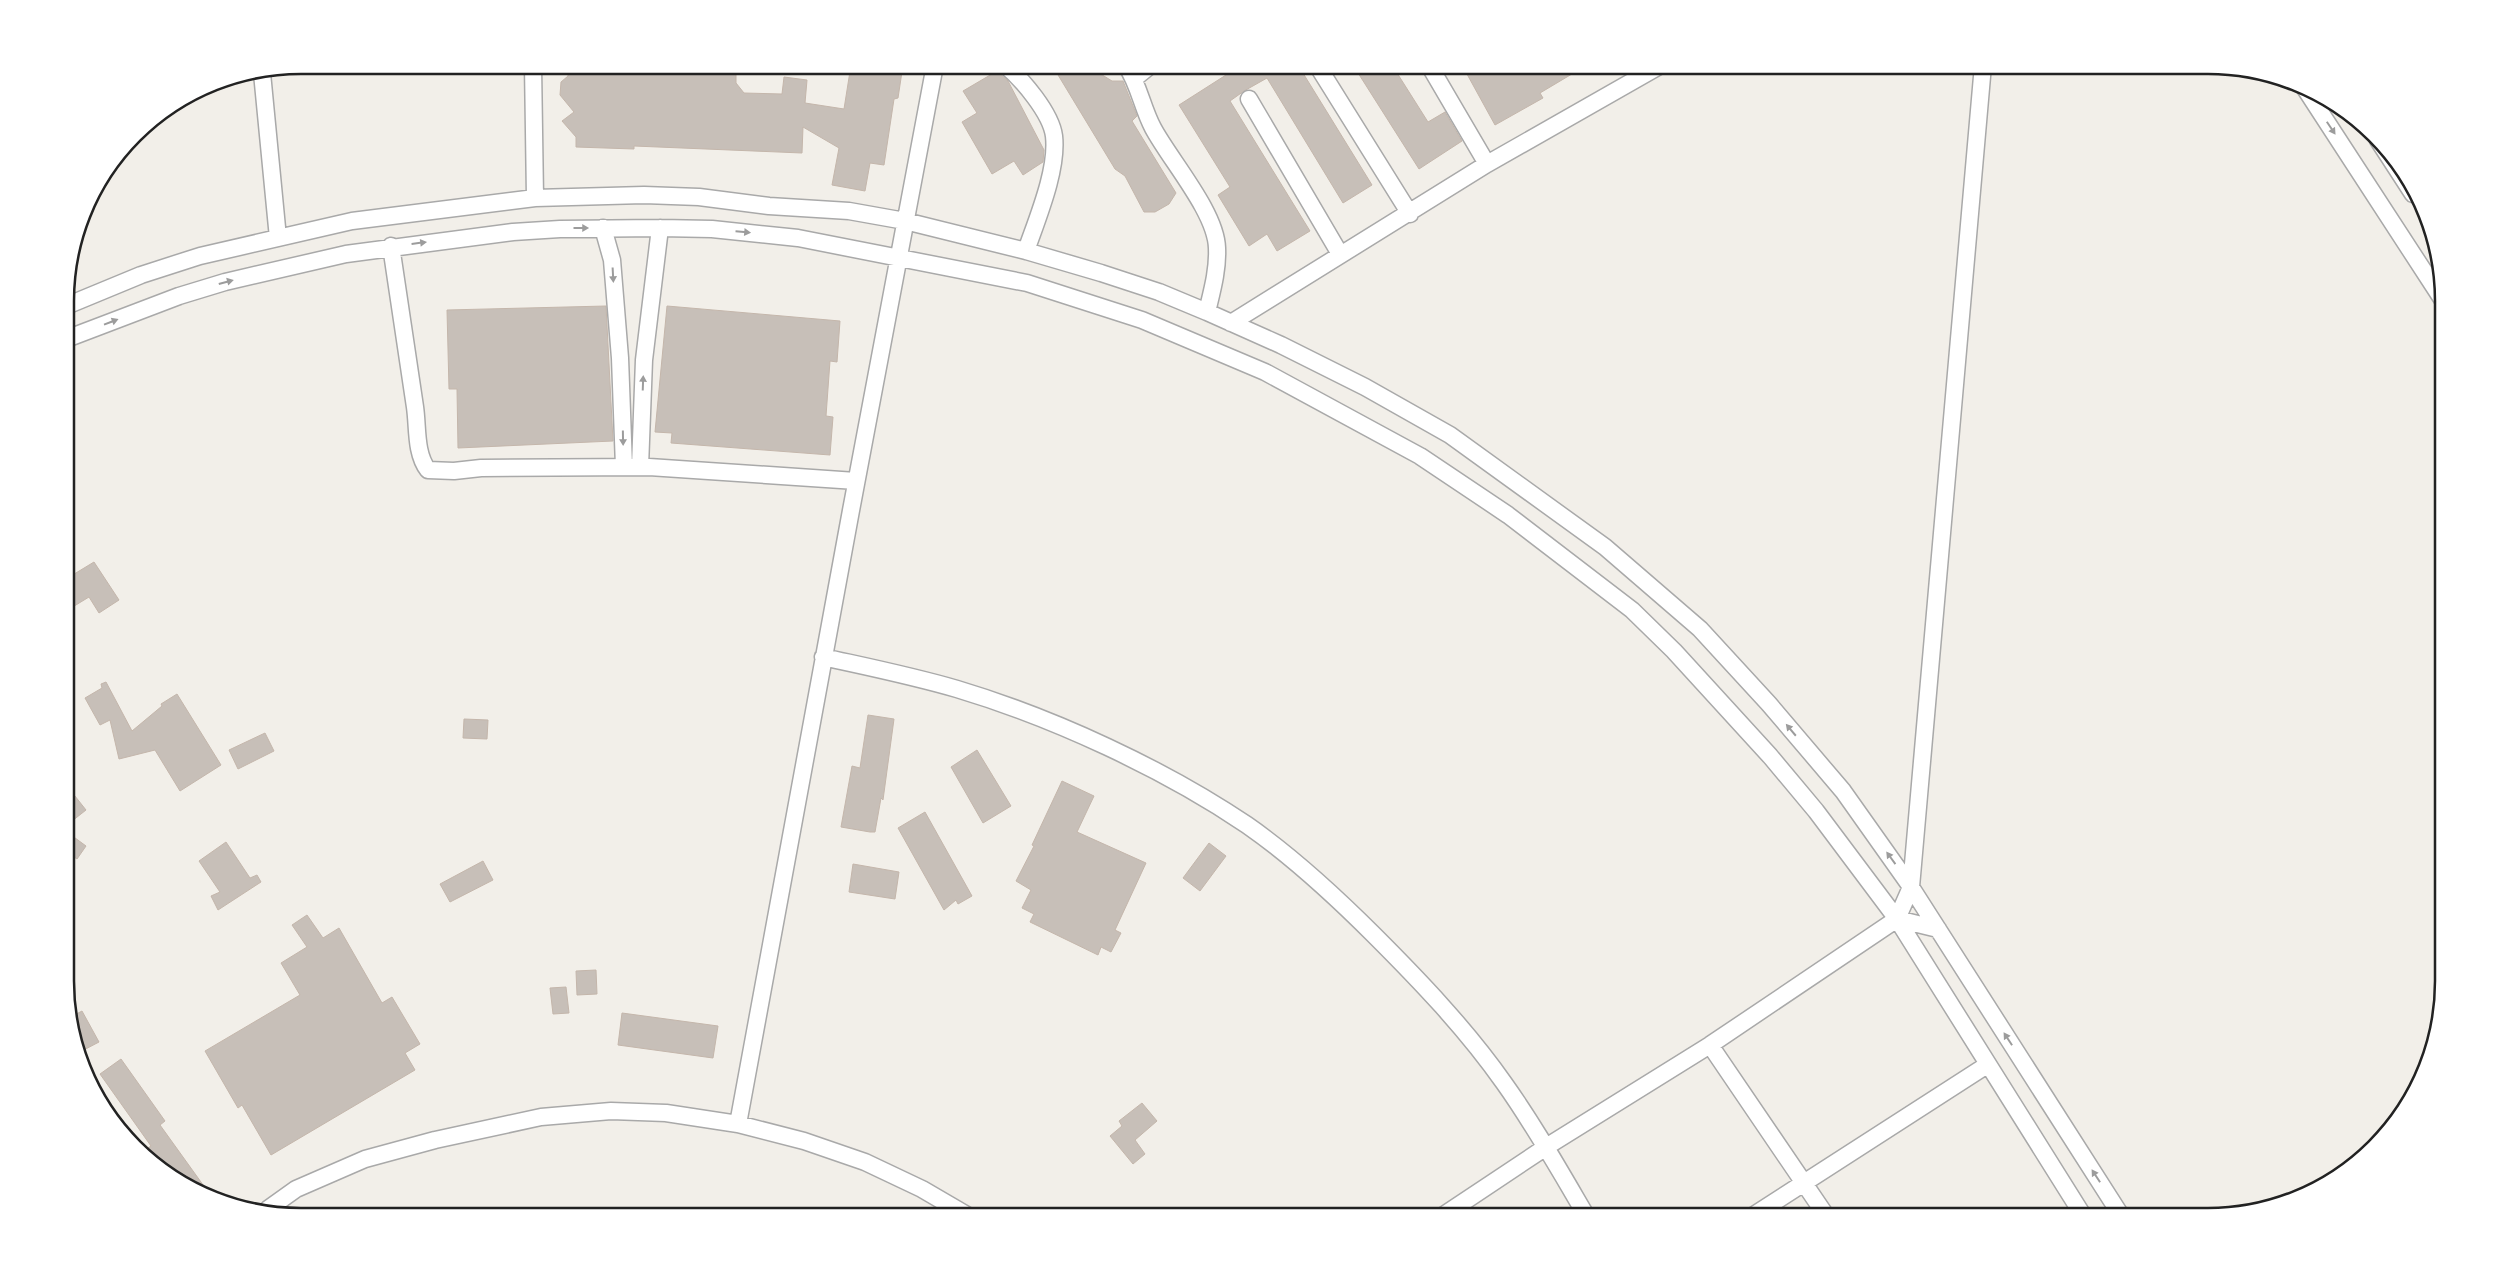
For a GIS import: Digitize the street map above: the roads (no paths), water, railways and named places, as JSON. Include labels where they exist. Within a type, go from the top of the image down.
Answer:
[{"type":"street","points":[[533,74],[535,198]]},
{"type":"street","points":[[738,1124],[823,657],[900,258],[905,221],[933,74]]},
{"type":"street","points":[[1016,74],[1052,125],[1054,136],[1052,163],[1026,251]]},
{"type":"street","points":[[1131,74],[1152,127],[1198,200],[1214,233],[1217,246],[1217,264],[1207,312]]},
{"type":"street","points":[[1324,74],[1410,214]]},
{"type":"street","points":[[1434,74],[1487,164]]},
{"type":"street","points":[[1231,323],[1340,254],[1410,214],[1632,74]]},
{"type":"street","points":[[1459,1208],[1546,1147],[1710,1045],[1897,919],[1911,887],[1983,74]]},
{"type":"street","points":[[262,77],[278,238]]},
{"type":"street","points":[[2311,98],[2435,288]]},
{"type":"street","points":[[1249,99],[1340,254]]},
{"type":"street","points":[[74,303],[158,269],[200,256],[352,221],[535,198],[644,195],[699,197],[769,206],[849,211],[905,221],[1026,251],[1160,292],[1207,312],[1365,388],[1450,435],[1605,548],[1700,629],[1769,704],[1843,791],[1911,887],[2117,1208]]},
{"type":"street","points":[[603,228],[611,250],[632,467]]},
{"type":"street","points":[[74,336],[179,296],[225,282],[346,254],[392,246],[513,232],[603,228],[712,229],[798,238],[1027,284],[1142,320],[1265,372],[1420,456],[1508,515],[1632,610],[1720,699],[1816,811],[1897,919],[1987,1065],[2079,1208]]},
{"type":"street","points":[[632,467],[660,228]]},
{"type":"street","points":[[392,246],[420,452],[422,462],[428,470],[632,467],[856,481]]},
{"type":"street","points":[[620,358],[644,360]]},
{"type":"street","points":[[823,657],[958,690],[1032,715],[1102,745],[1193,793],[1246,825],[1300,865],[1407,968],[1453,1017],[1502,1080],[1546,1147],[1582,1208]]},
{"type":"street","points":[[1897,919],[1938,929]]},
{"type":"street","points":[[1710,1045],[1821,1208]]},
{"type":"street","points":[[1765,1208],[1987,1065]]},
{"type":"street","points":[[273,1206],[296,1189],[365,1159],[435,1140],[541,1117],[611,1111],[666,1113],[738,1124],[804,1140],[866,1162],[922,1189],[955,1208]]}]
